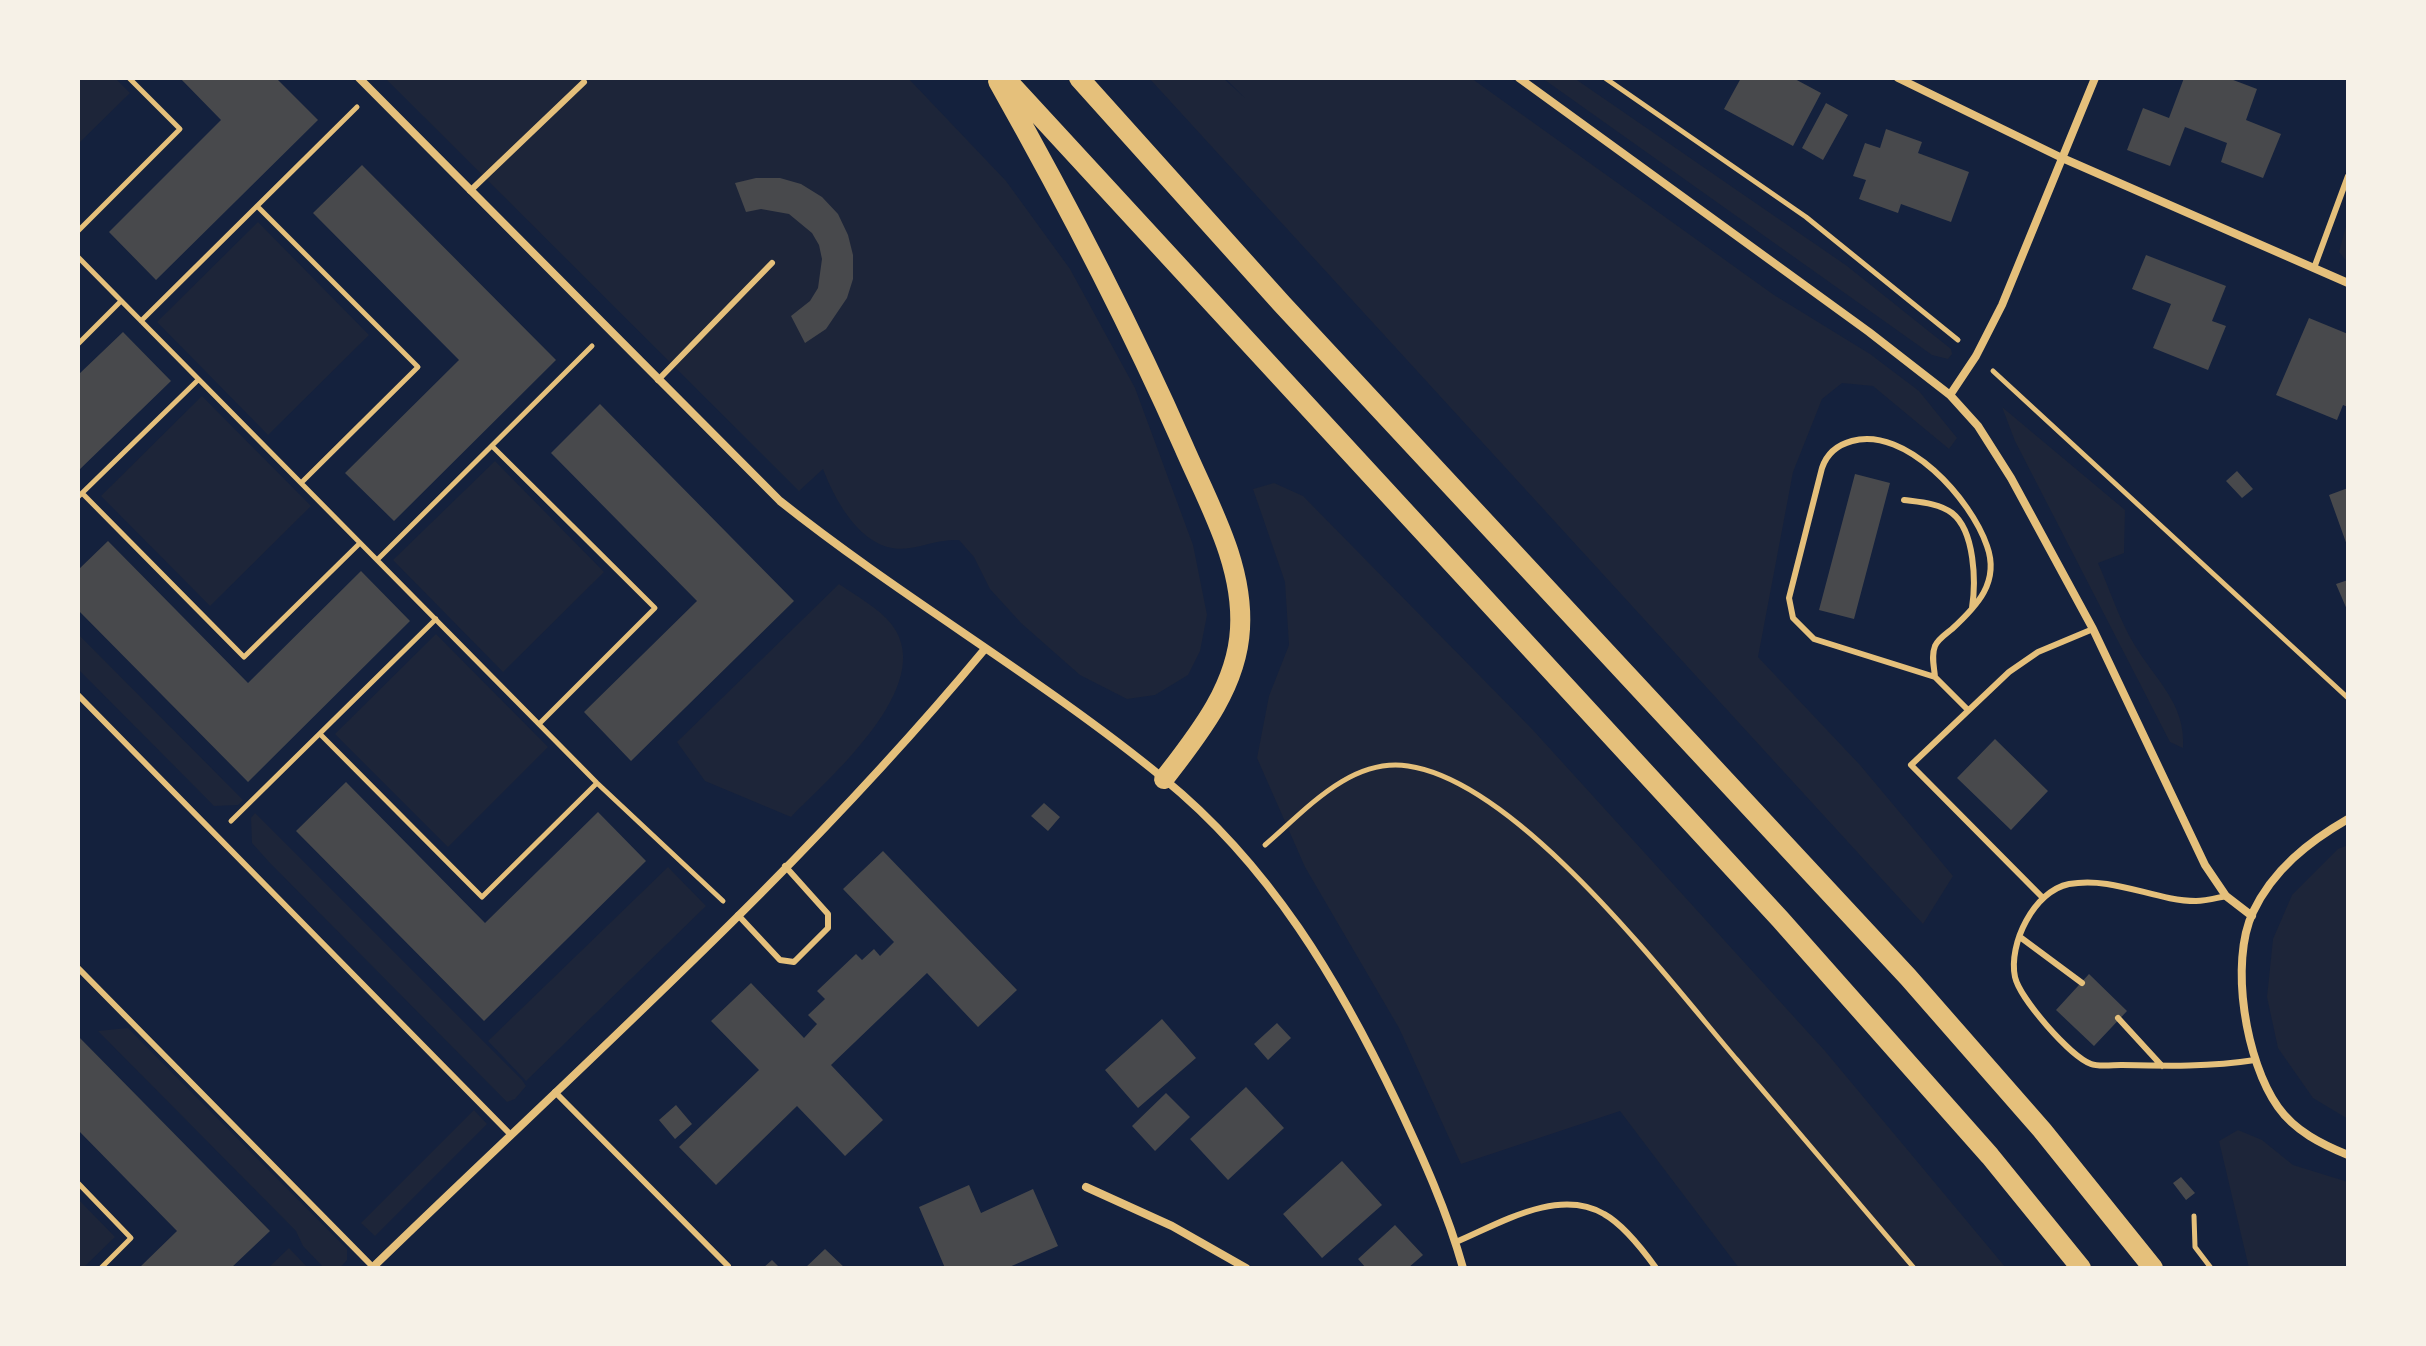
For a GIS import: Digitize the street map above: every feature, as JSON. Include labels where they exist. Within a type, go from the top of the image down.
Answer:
[{"type":"main road","points":[[996,78],[1073,215],[1146,362],[1223,535],[1238,587],[1240,628],[1235,663],[1218,701],[1164,779]]},
{"type":"main road","points":[[1005,78],[1770,907],[1990,1156],[2081,1268]]},
{"type":"main road","points":[[1079,78],[1282,304],[1908,977],[2042,1130],[2153,1268]]},
{"type":"street","points":[[359,78],[607,331],[780,501],[833,543],[1164,779],[1249,859],[1304,935],[1368,1042],[1430,1173],[1463,1268]]},
{"type":"street","points":[[1519,78],[1950,395],[1978,426],[2011,478],[2093,629],[2205,865],[2226,896],[2252,916]]},
{"type":"street","points":[[1898,78],[2060,157],[2348,283]]},
{"type":"street","points":[[1950,395],[1976,356],[2002,305],[2060,157],[2095,78]]},
{"type":"street","points":[[373,1268],[738,915],[951,690],[984,650]]},
{"type":"street","points":[[2348,819],[2300,851],[2275,876],[2252,916],[2242,948],[2247,1021],[2255,1060],[2278,1107],[2295,1126],[2322,1145],[2348,1155]]},
{"type":"street","points":[[1086,1187],[1172,1226],[1246,1268]]},
{"type":"lane","points":[[470,191],[584,82]]},
{"type":"lane","points":[[2314,268],[2348,176]]},
{"type":"lane","points":[[658,380],[772,263]]},
{"type":"lane","points":[[1935,677],[1933,657],[1936,643],[1971,611],[1986,592],[1991,573],[1987,546],[1952,486],[1894,443],[1866,437],[1833,449],[1822,468],[1789,598],[1793,618],[1814,639],[1935,677],[1967,709]]},
{"type":"lane","points":[[1904,500],[1929,503],[1953,514],[1970,546],[1976,583],[1971,611]]},
{"type":"lane","points":[[2043,898],[1911,765],[2009,672],[2038,652],[2093,629]]},
{"type":"lane","points":[[78,695],[511,1135]]},
{"type":"lane","points":[[738,915],[780,960],[794,962],[828,928],[828,914],[785,866]]},
{"type":"lane","points":[[2226,896],[2194,901],[2098,883],[2067,885],[2043,898],[2028,917],[2016,949],[2015,978],[2027,1001],[2052,1032],[2091,1064],[2209,1067],[2255,1060]]},
{"type":"lane","points":[[2020,937],[2082,983]]},
{"type":"lane","points":[[78,968],[373,1268]]},
{"type":"lane","points":[[2118,1018],[2162,1066]]},
{"type":"lane","points":[[555,1092],[728,1266]]},
{"type":"lane","points":[[1456,1242],[1540,1207],[1575,1206],[1604,1214],[1656,1268]]},
{"type":"path","points":[[78,231],[180,129],[129,78]]},
{"type":"path","points":[[141,321],[372,92]]},
{"type":"path","points":[[257,206],[418,367],[301,483]]},
{"type":"path","points":[[78,257],[597,783],[738,915]]},
{"type":"path","points":[[78,344],[121,301]]},
{"type":"path","points":[[377,560],[607,331]]},
{"type":"path","points":[[198,380],[80,495],[244,657],[360,543]]},
{"type":"path","points":[[492,446],[655,608],[539,724]]},
{"type":"path","points":[[217,836],[436,619]]},
{"type":"path","points":[[320,734],[482,897],[597,783]]},
{"type":"path","points":[[1249,859],[1336,785],[1366,769],[1406,765],[1442,775],[1485,800],[1511,817],[1612,913],[1914,1268]]},
{"type":"path","points":[[78,1183],[131,1238],[101,1268]]},
{"type":"path","points":[[2194,1216],[2195,1247],[2211,1268]]},
{"type":"shaded area","points":[[78,78],[115,78],[130,93],[78,144]]},
{"type":"shaded area","points":[[385,78],[908,78],[1006,181],[1070,269],[1135,388],[1193,545],[1207,615],[1200,651],[1188,675],[1155,695],[1127,699],[1080,675],[1021,623],[990,589],[974,557],[959,540],[910,548],[879,544],[854,524],[844,511],[823,469],[799,491]]},
{"type":"shaded area","points":[[1149,78],[1223,78],[1245,98],[1225,78],[1471,78],[1774,295],[1870,354],[1919,391],[1957,438],[1949,449],[1873,386],[1842,383],[1822,399],[1793,472],[1758,657],[1860,765],[1953,876],[1923,924]]},
{"type":"shaded area","points":[[1542,78],[1574,78],[1847,266],[1951,349],[1952,354],[1948,359],[1932,355]]},
{"type":"shaded area","points":[[2348,219],[2348,263],[2339,252]]},
{"type":"shaded area","points":[[258,222],[369,335],[268,435],[157,322]]},
{"type":"shaded area","points":[[202,396],[311,506],[210,606],[101,496]]},
{"type":"shaded area","points":[[2002,407],[2125,510],[2124,553],[2098,563],[2129,634],[2168,693],[2180,718],[2183,748],[2170,742],[2015,441]]},
{"type":"shaded area","points":[[495,461],[604,572],[503,672],[393,560]]},
{"type":"shaded area","points":[[1274,483],[1303,496],[1532,729],[1825,1051],[2006,1268],[1739,1268],[1620,1111],[1461,1164],[1399,1028],[1305,867],[1257,758],[1269,696],[1289,645],[1285,582],[1253,489]]},
{"type":"shaded area","points":[[839,584],[887,619],[902,649],[901,675],[890,702],[873,729],[791,817],[705,781],[677,742]]},
{"type":"shaded area","points":[[78,634],[243,800],[238,805],[214,806],[78,669]]},
{"type":"shaded area","points":[[436,634],[548,747],[448,847],[335,734]]},
{"type":"shaded area","points":[[255,813],[522,1080],[526,1086],[515,1099],[507,1102],[269,862],[252,843],[251,818]]},
{"type":"shaded area","points":[[2348,845],[2348,1119],[2313,1098],[2278,1048],[2267,997],[2273,939],[2292,895],[2338,849]]},
{"type":"shaded area","points":[[668,867],[706,906],[526,1081],[488,1041]]},
{"type":"shaded area","points":[[128,1028],[347,1249],[347,1260],[340,1268],[324,1268],[303,1246],[296,1231],[98,1031]]},
{"type":"shaded area","points":[[474,1110],[487,1124],[375,1236],[361,1223]]},
{"type":"shaded area","points":[[2238,1130],[2262,1140],[2293,1165],[2348,1182],[2348,1260],[2343,1268],[2249,1268],[2219,1141]]},
{"type":"shaded area","points":[[78,1199],[115,1237],[83,1268],[78,1268]]},
{"type":"shaded area","points":[[289,1248],[308,1268],[268,1268]]},
{"type":"building","points":[[180,78],[276,78],[318,120],[156,280],[109,232],[221,120]]},
{"type":"building","points":[[1741,78],[1793,78],[1821,93],[1793,146],[1724,109]]},
{"type":"building","points":[[2184,78],[2228,78],[2257,89],[2246,120],[2281,134],[2263,178],[2221,162],[2227,143],[2185,127],[2170,166],[2127,150],[2143,108],[2169,118]]},
{"type":"building","points":[[1826,103],[1848,115],[1823,160],[1802,148]]},
{"type":"building","points":[[1886,129],[1922,142],[1918,153],[1969,172],[1951,222],[1901,204],[1898,213],[1859,199],[1866,180],[1853,176],[1865,143],[1880,148]]},
{"type":"building","points":[[362,165],[556,360],[394,521],[345,473],[459,360],[313,213]]},
{"type":"building","points":[[756,178],[780,178],[801,184],[822,197],[838,214],[848,235],[853,255],[853,279],[847,298],[826,329],[805,343],[791,316],[810,301],[818,288],[822,259],[819,245],[812,233],[789,214],[761,209],[746,212],[735,183]]},
{"type":"building","points":[[2146,255],[2226,286],[2212,321],[2226,326],[2208,370],[2153,348],[2171,304],[2132,289]]},
{"type":"building","points":[[2309,318],[2348,334],[2348,407],[2343,405],[2337,420],[2276,395]]},
{"type":"building","points":[[123,332],[171,381],[78,471],[78,375]]},
{"type":"building","points":[[600,404],[794,601],[631,761],[584,712],[697,601],[551,453]]},
{"type":"building","points":[[2237,471],[2253,489],[2242,498],[2226,481]]},
{"type":"building","points":[[1855,474],[1890,483],[1854,619],[1819,610]]},
{"type":"building","points":[[2348,488],[2348,548],[2329,495]]},
{"type":"building","points":[[108,541],[248,683],[361,571],[410,621],[248,782],[78,610],[78,570]]},
{"type":"building","points":[[2348,580],[2348,612],[2336,584]]},
{"type":"building","points":[[1995,739],[2048,791],[2011,830],[1957,778]]},
{"type":"building","points":[[346,782],[485,923],[598,812],[646,861],[484,1021],[296,831]]},
{"type":"building","points":[[1044,803],[1060,817],[1048,831],[1031,816]]},
{"type":"building","points":[[883,851],[1017,990],[978,1027],[927,973],[831,1065],[883,1120],[845,1156],[797,1106],[716,1185],[679,1147],[759,1070],[711,1021],[751,983],[804,1038],[817,1024],[808,1015],[825,999],[817,991],[856,954],[862,960],[874,949],[880,956],[894,942],[843,889]]},
{"type":"building","points":[[2089,974],[2127,1011],[2094,1046],[2056,1010]]},
{"type":"building","points":[[1162,1019],[1196,1058],[1138,1108],[1105,1070]]},
{"type":"building","points":[[1277,1023],[1291,1038],[1268,1060],[1254,1044]]},
{"type":"building","points":[[78,1036],[270,1231],[231,1268],[139,1268],[177,1231],[78,1130]]},
{"type":"building","points":[[1246,1087],[1284,1128],[1228,1180],[1190,1139]]},
{"type":"building","points":[[1166,1093],[1190,1117],[1155,1151],[1132,1126]]},
{"type":"building","points":[[676,1105],[692,1124],[675,1139],[659,1120]]},
{"type":"building","points":[[1342,1161],[1382,1205],[1322,1258],[1283,1214]]},
{"type":"building","points":[[2181,1177],[2195,1193],[2186,1200],[2173,1183]]},
{"type":"building","points":[[969,1185],[981,1213],[1033,1189],[1058,1246],[1007,1268],[945,1268],[919,1207]]},
{"type":"building","points":[[1395,1225],[1423,1255],[1408,1268],[1366,1268],[1358,1259]]},
{"type":"building","points":[[825,1249],[845,1268],[805,1268]]},
{"type":"building","points":[[772,1260],[780,1268],[763,1268]]}]
